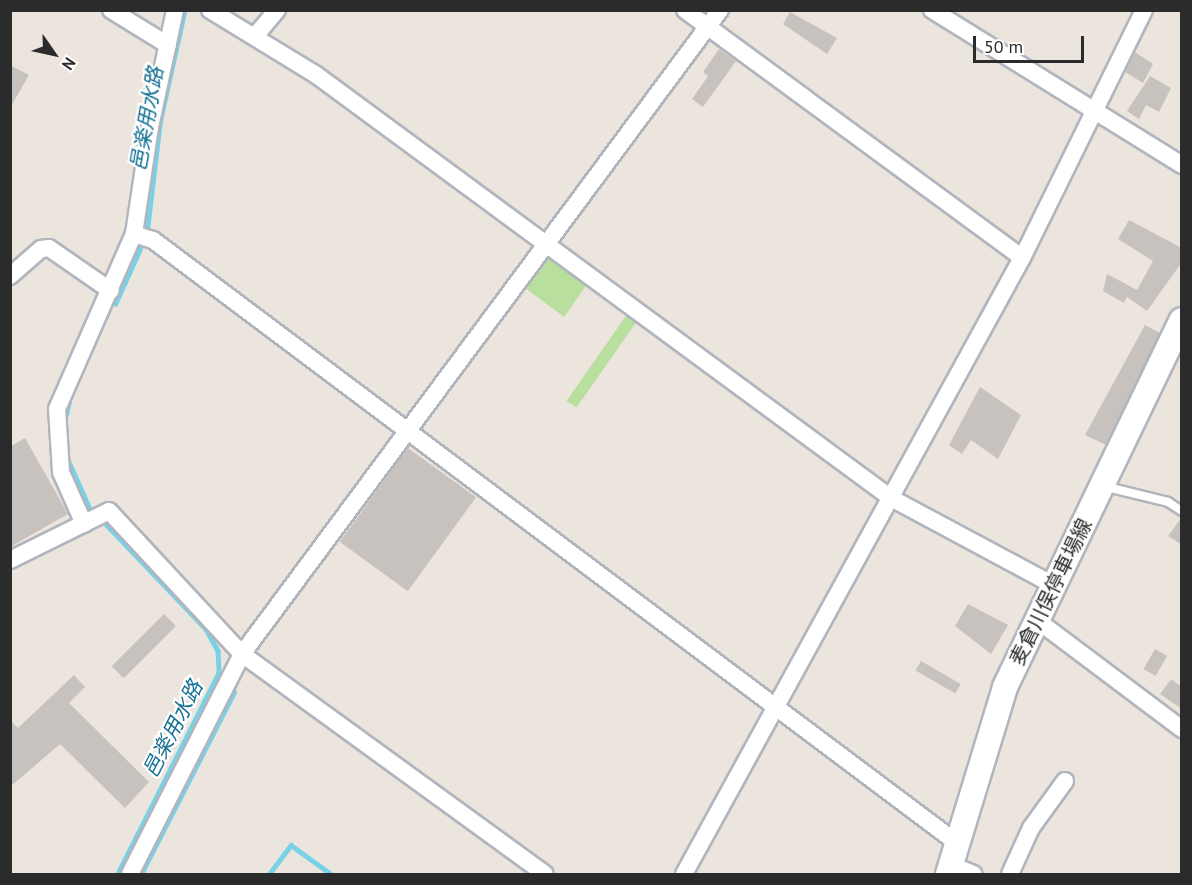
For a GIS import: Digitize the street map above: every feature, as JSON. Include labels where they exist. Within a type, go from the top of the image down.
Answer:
[{"type":"main road","name":"麦倉川俣停車場線","points":[[952,861],[1005,687],[1182,320]]},
{"type":"street","points":[[111,10],[168,45]]},
{"type":"street","points":[[84,524],[61,472],[57,409],[111,291],[134,234],[175,10]]},
{"type":"street","points":[[210,10],[256,35],[547,242],[891,498],[1055,586]]},
{"type":"street","points":[[256,35],[277,10]]},
{"type":"street","points":[[685,10],[1022,258]]},
{"type":"street","points":[[130,874],[242,654],[406,430],[720,10]]},
{"type":"street","points":[[932,10],[1096,109],[1182,165]]},
{"type":"street","points":[[684,874],[778,707],[1022,258],[1144,10]]},
{"type":"street","points":[[134,234],[153,240],[778,707],[952,861],[973,874]]},
{"type":"street","points":[[10,276],[41,249],[49,248],[111,291]]},
{"type":"street","points":[[10,560],[109,511],[242,654],[545,874]]},
{"type":"street","points":[[1038,621],[1182,729]]},
{"type":"street","points":[[1010,874],[1031,828],[1065,781]]},
{"type":"lane","points":[[1103,485],[1168,501],[1182,511]]},
{"type":"green space","points":[[554,256],[588,283],[564,317],[524,287],[548,257]]},
{"type":"green space","points":[[628,313],[638,320],[576,408],[567,401]]},
{"type":"building","points":[[790,12],[837,38],[827,54],[783,24]]},
{"type":"building","points":[[719,49],[736,61],[703,107],[692,99],[708,76],[703,72]]},
{"type":"building","points":[[1135,52],[1153,64],[1143,83],[1125,72]]},
{"type":"building","points":[[10,65],[29,75],[10,108]]},
{"type":"building","points":[[1150,76],[1171,88],[1159,112],[1146,105],[1139,119],[1127,111]]},
{"type":"building","points":[[1129,220],[1182,248],[1182,262],[1147,311],[1127,297],[1124,303],[1103,291],[1107,274],[1137,290],[1153,261],[1118,239]]},
{"type":"building","points":[[1145,325],[1160,333],[1106,445],[1085,435]]},
{"type":"building","points":[[980,387],[1021,415],[998,459],[971,440],[962,454],[949,445]]},
{"type":"building","points":[[25,438],[68,514],[10,547],[10,447]]},
{"type":"building","points":[[408,448],[476,497],[408,591],[340,542]]},
{"type":"building","points":[[1182,517],[1182,545],[1168,536]]},
{"type":"building","points":[[968,604],[1008,625],[991,654],[955,626]]},
{"type":"building","points":[[164,614],[176,626],[124,678],[112,666]]},
{"type":"building","points":[[1155,649],[1167,656],[1156,676],[1144,669]]},
{"type":"building","points":[[921,661],[961,684],[955,694],[916,671]]},
{"type":"building","points":[[74,675],[85,687],[69,703],[149,782],[125,808],[60,744],[10,787],[10,720],[18,728]]},
{"type":"building","points":[[1171,679],[1182,687],[1182,709],[1160,694]]},
{"type":"waterway","name":"邑楽用水路","points":[[147,230],[160,121],[184,13]]},
{"type":"waterway","name":"邑楽用水路","points":[[115,304],[140,249]]},
{"type":"waterway","name":"邑楽用水路","points":[[65,419],[69,401]]},
{"type":"waterway","name":"邑楽用水路","points":[[68,460],[90,509]]},
{"type":"waterway","name":"邑楽用水路","points":[[106,524],[206,629],[218,651],[219,673],[118,874]]},
{"type":"waterway","points":[[141,874],[234,692]]},
{"type":"waterway","points":[[269,874],[291,845],[331,874]]}]
